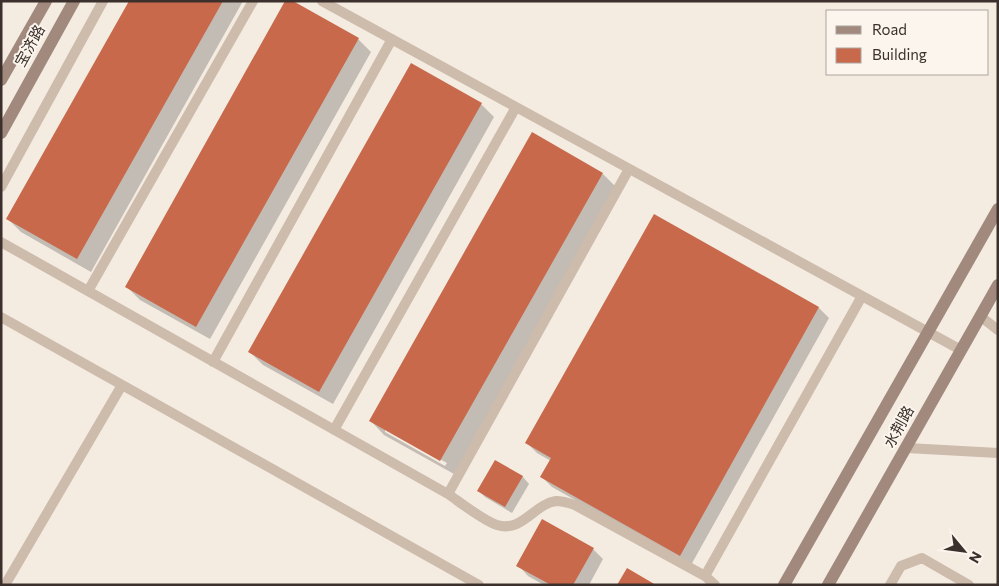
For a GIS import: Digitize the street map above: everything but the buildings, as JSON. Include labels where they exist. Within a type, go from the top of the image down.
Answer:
[{"type":"main road","name":"宝济路","points":[[1,80],[46,1]]},
{"type":"main road","name":"宝济路","points":[[1,133],[74,1]]},
{"type":"main road","points":[[784,585],[998,209]]},
{"type":"main road","name":"水荆路","points":[[828,585],[998,285]]},
{"type":"lane","points":[[1,187],[103,1]]},
{"type":"lane","points":[[88,291],[253,1]]},
{"type":"lane","points":[[322,1],[961,350]]},
{"type":"lane","points":[[213,362],[392,39]]},
{"type":"lane","points":[[334,430],[516,107]]},
{"type":"lane","points":[[448,494],[629,169]]},
{"type":"lane","points":[[1,242],[448,494],[494,524],[503,527],[514,526],[550,503],[560,501],[575,505],[705,576],[715,585]]},
{"type":"lane","points":[[705,576],[862,296]]},
{"type":"lane","points":[[980,316],[998,330]]},
{"type":"lane","points":[[1,317],[476,584]]},
{"type":"lane","points":[[5,585],[122,385]]},
{"type":"lane","points":[[906,448],[998,453]]},
{"type":"lane","points":[[890,585],[901,566],[922,558],[969,585]]}]
